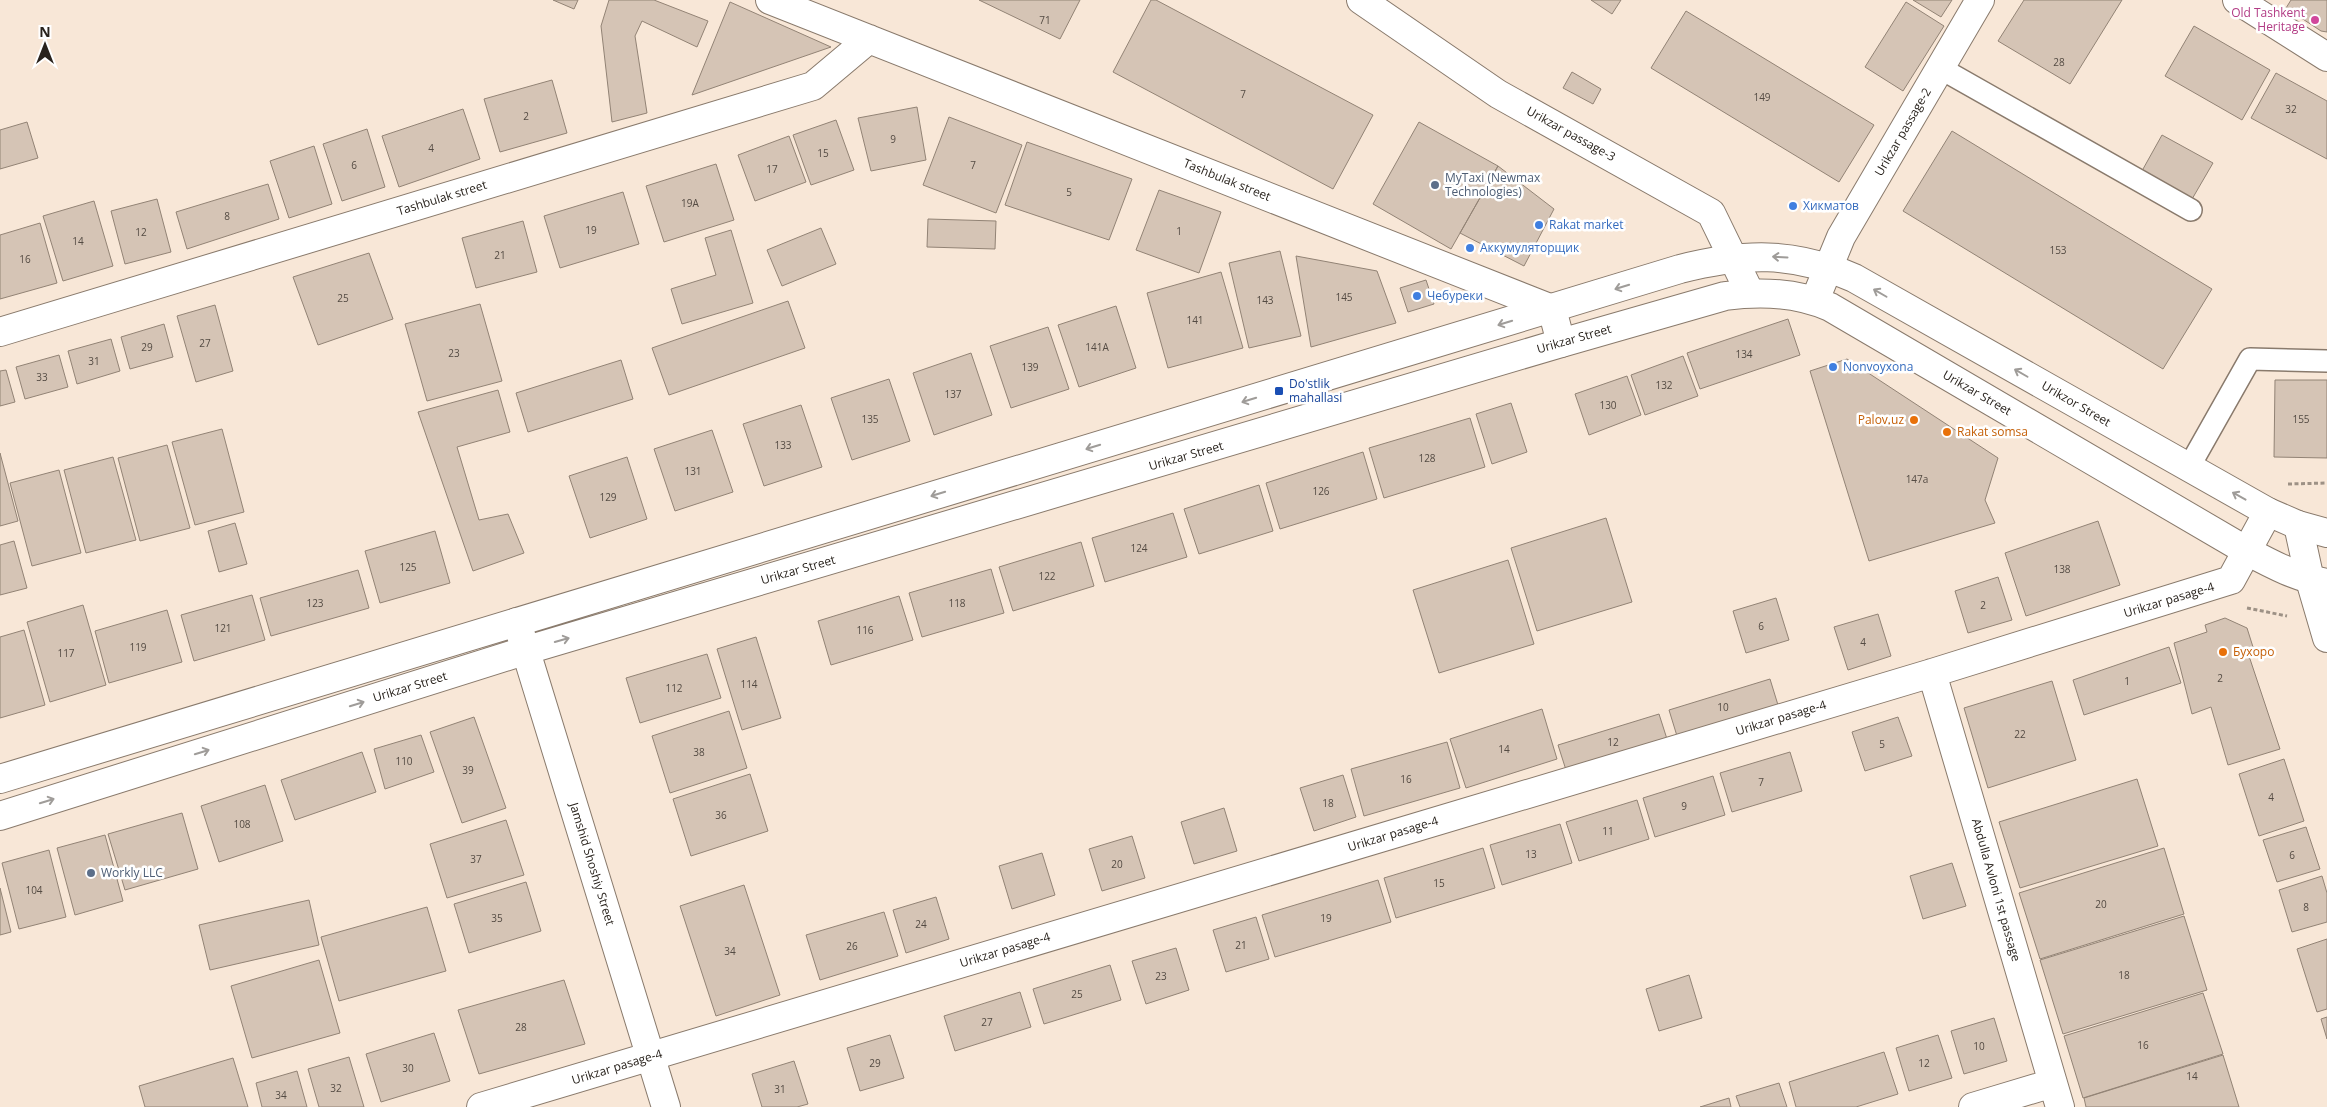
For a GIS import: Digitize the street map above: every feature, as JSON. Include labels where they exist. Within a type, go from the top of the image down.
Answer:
[{"type":"street","name":"Tashbulak street","points":[[770,0],[1552,309]]},
{"type":"street","name":"Urikzar passage-3","points":[[1361,0],[1498,94],[1711,213],[1750,293]]},
{"type":"street","name":"Urikzar passage-2","points":[[1815,300],[1841,237],[1980,0]]},
{"type":"street","points":[[2237,0],[2327,57]]},
{"type":"street","name":"Tashbulak street","points":[[0,332],[813,86],[869,39]]},
{"type":"street","points":[[0,779],[1680,269],[1733,258],[1786,258],[1828,266]]},
{"type":"street","name":"Urikzor Street","points":[[1828,266],[1854,278],[2268,512],[2298,525],[2327,533]]},
{"type":"street","name":"Urikzar Street","points":[[0,816],[527,650],[1561,343],[1725,296],[1750,293],[1777,293],[1815,300],[1830,307],[2247,551],[2277,567],[2318,581]]},
{"type":"street","points":[[1552,309],[1561,343]]},
{"type":"street","name":"Urikzar pasage-4","points":[[481,1107],[1932,673],[2231,580],[2268,512]]},
{"type":"street","points":[[2298,525],[2318,581],[2324,630]]},
{"type":"street","name":"Jamshid Shoshiy Street","points":[[517,622],[666,1107]]},
{"type":"street","name":"Abdulla Avloni 1st passage","points":[[1932,673],[2056,1095]]},
{"type":"street","points":[[1973,1107],[2056,1095]]},
{"type":"lane","points":[[1940,68],[2191,210]]},
{"type":"lane","points":[[2189,467],[2250,360],[2327,360]]},
{"type":"path","points":[[2283,484],[2327,484]]},
{"type":"path","points":[[2239,606],[2324,630]]},
{"type":"building","points":[[553,0],[578,0],[574,9]]},
{"type":"building","points":[[609,0],[654,0],[708,21],[697,47],[642,21],[635,36],[647,113],[612,122],[601,26]]},
{"type":"building","points":[[979,0],[1080,0],[1060,39]]},
{"type":"building","points":[[1151,0],[1156,0],[1373,115],[1333,189],[1113,72]]},
{"type":"building","points":[[1591,0],[1621,0],[1612,14]]},
{"type":"building","points":[[1913,0],[1952,0],[1941,17]]},
{"type":"building","points":[[2024,0],[2122,0],[2070,84],[1998,41]]},
{"type":"building","name":"Old Tashkent Heritage","points":[[2291,0],[2327,0],[2327,32],[2321,31],[2286,8]]},
{"type":"building","points":[[730,2],[831,47],[692,95]]},
{"type":"building","points":[[1906,2],[1944,26],[1903,91],[1865,67]]},
{"type":"building","points":[[1686,11],[1874,125],[1839,182],[1651,68]]},
{"type":"building","points":[[2194,26],[2270,70],[2242,120],[2165,76]]},
{"type":"building","points":[[1572,72],[1601,89],[1593,104],[1563,88]]},
{"type":"building","points":[[2276,73],[2327,101],[2327,159],[2251,118]]},
{"type":"building","points":[[552,80],[567,133],[500,152],[484,99]]},
{"type":"building","points":[[917,107],[926,160],[871,171],[858,118]]},
{"type":"building","points":[[463,109],[480,159],[399,187],[382,136]]},
{"type":"building","points":[[949,117],[1022,145],[996,213],[923,185]]},
{"type":"building","points":[[836,120],[854,170],[811,185],[793,135]]},
{"type":"building","points":[[27,122],[38,158],[0,169],[0,130]]},
{"type":"building","points":[[1419,122],[1498,166],[1451,249],[1373,204]]},
{"type":"building","points":[[367,129],[385,187],[342,201],[323,144]]},
{"type":"building","points":[[1952,131],[2212,289],[2163,369],[1903,211]]},
{"type":"building","points":[[2162,135],[2213,163],[2188,206],[2138,178]]},
{"type":"building","points":[[789,136],[806,182],[755,201],[738,155]]},
{"type":"building","points":[[1027,142],[1132,179],[1109,240],[1005,205]]},
{"type":"building","points":[[314,146],[332,204],[289,218],[270,161]]},
{"type":"building","points":[[716,164],[734,220],[664,242],[646,186]]},
{"type":"building","points":[[1498,166],[1554,209],[1524,266],[1460,233]]},
{"type":"building","points":[[268,184],[279,219],[187,249],[176,212]]},
{"type":"building","points":[[1159,190],[1221,212],[1199,273],[1136,250]]},
{"type":"building","points":[[623,192],[639,244],[560,268],[544,216]]},
{"type":"building","points":[[157,199],[171,252],[125,264],[111,211]]},
{"type":"building","points":[[94,201],[113,266],[63,281],[43,216]]},
{"type":"building","points":[[928,219],[996,221],[995,249],[927,247]]},
{"type":"building","points":[[523,221],[537,272],[476,288],[462,238]]},
{"type":"building","points":[[40,223],[57,283],[0,299],[0,235]]},
{"type":"building","points":[[821,228],[836,264],[782,286],[767,250]]},
{"type":"building","points":[[731,230],[753,303],[682,324],[671,289],[716,275],[705,238]]},
{"type":"building","points":[[1280,251],[1301,336],[1249,348],[1229,263]]},
{"type":"building","points":[[369,253],[393,319],[318,345],[293,277]]},
{"type":"building","points":[[1296,256],[1377,271],[1396,323],[1311,347]]},
{"type":"building","points":[[1221,272],[1243,348],[1168,368],[1147,293]]},
{"type":"building","name":"Чебуреки","points":[[1426,280],[1434,304],[1408,312],[1400,288]]},
{"type":"building","points":[[788,301],[805,348],[669,395],[652,348]]},
{"type":"building","points":[[480,304],[502,381],[427,401],[405,324]]},
{"type":"building","points":[[215,305],[233,371],[196,382],[177,316]]},
{"type":"building","points":[[1116,306],[1136,368],[1079,387],[1058,325]]},
{"type":"building","points":[[1788,319],[1800,355],[1700,389],[1687,353]]},
{"type":"building","points":[[164,324],[173,357],[130,369],[121,337]]},
{"type":"building","points":[[1048,327],[1069,389],[1011,408],[990,346]]},
{"type":"building","points":[[111,339],[120,371],[77,384],[68,351]]},
{"type":"building","points":[[971,353],[992,415],[934,435],[913,373]]},
{"type":"building","points":[[59,355],[68,387],[25,399],[16,367]]},
{"type":"building","points":[[1683,356],[1698,396],[1645,415],[1631,375]]},
{"type":"building","points":[[1847,359],[1998,458],[1985,500],[1995,523],[1869,561],[1810,371]]},
{"type":"building","points":[[621,360],[633,399],[528,432],[516,393]]},
{"type":"building","points":[[6,370],[15,402],[0,406],[0,371]]},
{"type":"building","points":[[1627,376],[1641,415],[1589,435],[1575,394]]},
{"type":"building","points":[[889,379],[910,441],[852,460],[831,398]]},
{"type":"building","points":[[2275,380],[2327,380],[2327,458],[2274,457]]},
{"type":"building","points":[[498,390],[510,432],[457,447],[479,520],[508,514],[524,553],[473,571],[418,412]]},
{"type":"building","points":[[1511,403],[1527,452],[1492,464],[1476,414]]},
{"type":"building","points":[[801,405],[822,467],[764,486],[743,424]]},
{"type":"building","points":[[1470,418],[1485,467],[1384,498],[1369,448]]},
{"type":"building","points":[[222,429],[244,512],[195,525],[172,442]]},
{"type":"building","points":[[712,430],[733,492],[675,511],[654,449]]},
{"type":"building","points":[[167,445],[190,528],[140,541],[118,458]]},
{"type":"building","points":[[1363,452],[1377,499],[1280,529],[1266,483]]},
{"type":"building","points":[[0,453],[18,521],[0,526]]},
{"type":"building","points":[[113,457],[136,540],[86,553],[64,470]]},
{"type":"building","points":[[627,457],[647,519],[590,538],[569,476]]},
{"type":"building","points":[[59,470],[81,553],[32,566],[10,483]]},
{"type":"building","points":[[1259,485],[1273,531],[1199,554],[1184,509]]},
{"type":"building","points":[[1173,513],[1187,557],[1105,582],[1092,538]]},
{"type":"building","points":[[1606,518],[1632,602],[1537,631],[1511,548]]},
{"type":"building","points":[[2098,521],[2120,585],[2026,616],[2005,553]]},
{"type":"building","points":[[235,523],[247,564],[219,572],[208,531]]},
{"type":"building","points":[[435,531],[450,583],[380,603],[365,551]]},
{"type":"building","points":[[14,541],[27,588],[0,595],[0,545]]},
{"type":"building","points":[[1081,542],[1094,586],[1013,611],[999,567]]},
{"type":"building","points":[[1508,560],[1534,644],[1439,673],[1413,590]]},
{"type":"building","points":[[991,569],[1004,613],[922,637],[909,593]]},
{"type":"building","points":[[358,570],[369,608],[271,636],[260,598]]},
{"type":"building","points":[[1998,577],[2012,620],[1968,633],[1955,591]]},
{"type":"building","points":[[252,595],[265,640],[194,661],[181,615]]},
{"type":"building","points":[[899,596],[913,640],[831,665],[818,621]]},
{"type":"building","points":[[1776,598],[1789,640],[1746,653],[1733,611]]},
{"type":"building","points":[[83,605],[106,685],[50,702],[27,622]]},
{"type":"building","points":[[167,610],[182,662],[109,683],[95,631]]},
{"type":"building","points":[[1878,614],[1891,656],[1848,670],[1834,627]]},
{"type":"building","points":[[2225,618],[2247,628],[2253,647],[2247,650],[2280,749],[2228,765],[2211,707],[2192,714],[2174,643],[2207,632],[2205,625]]},
{"type":"building","points":[[24,630],[45,705],[0,718],[0,637]]},
{"type":"building","points":[[756,637],[781,718],[742,730],[717,649]]},
{"type":"building","points":[[2169,647],[2181,683],[2084,715],[2073,680]]},
{"type":"building","points":[[707,654],[721,698],[640,723],[626,678]]},
{"type":"building","points":[[1770,679],[1778,705],[1677,736],[1669,710]]},
{"type":"building","points":[[2052,681],[2076,760],[1988,788],[1964,708]]},
{"type":"building","points":[[1542,709],[1557,759],[1466,788],[1450,739]]},
{"type":"building","points":[[729,711],[747,768],[670,793],[652,736]]},
{"type":"building","points":[[1659,714],[1667,739],[1566,770],[1558,745]]},
{"type":"building","points":[[474,717],[506,808],[462,823],[430,732]]},
{"type":"building","points":[[1898,717],[1912,756],[1865,771],[1852,732]]},
{"type":"building","points":[[421,735],[434,772],[385,789],[374,749]]},
{"type":"building","points":[[1447,742],[1460,788],[1364,816],[1351,769]]},
{"type":"building","points":[[362,752],[376,792],[295,820],[281,780]]},
{"type":"building","points":[[1790,752],[1802,791],[1732,812],[1720,773]]},
{"type":"building","points":[[2284,759],[2304,821],[2259,836],[2239,774]]},
{"type":"building","points":[[750,774],[768,831],[691,856],[673,799]]},
{"type":"building","points":[[1343,775],[1356,817],[1314,831],[1300,788]]},
{"type":"building","points":[[1713,776],[1725,815],[1655,837],[1643,798]]},
{"type":"building","points":[[2137,779],[2158,846],[2020,888],[1999,822]]},
{"type":"building","points":[[265,785],[283,841],[219,862],[201,806]]},
{"type":"building","points":[[1637,800],[1649,839],[1579,861],[1566,822]]},
{"type":"building","points":[[1224,808],[1237,851],[1194,864],[1181,822]]},
{"type":"building","points":[[182,813],[198,869],[125,890],[108,834]]},
{"type":"building","points":[[506,820],[524,875],[447,898],[430,844]]},
{"type":"building","points":[[1560,824],[1572,863],[1502,885],[1490,845]]},
{"type":"building","points":[[2306,827],[2320,869],[2277,882],[2263,840]]},
{"type":"building","points":[[105,835],[123,901],[75,915],[57,848]]},
{"type":"building","points":[[1132,836],[1145,878],[1102,891],[1089,849]]},
{"type":"building","points":[[1483,848],[1495,888],[1396,918],[1384,878]]},
{"type":"building","points":[[2164,848],[2184,914],[2040,959],[2019,893]]},
{"type":"building","points":[[49,850],[66,917],[19,929],[2,863]]},
{"type":"building","points":[[1042,853],[1055,895],[1012,909],[999,866]]},
{"type":"building","points":[[1952,863],[1966,906],[1923,919],[1910,876]]},
{"type":"building","points":[[2322,876],[2327,893],[2327,922],[2292,932],[2279,890]]},
{"type":"building","points":[[1378,880],[1391,922],[1275,957],[1262,915]]},
{"type":"building","points":[[526,882],[541,931],[469,953],[454,904]]},
{"type":"building","points":[[744,885],[780,995],[716,1016],[680,906]]},
{"type":"building","points":[[0,888],[11,932],[0,935]]},
{"type":"building","points":[[936,897],[949,939],[906,953],[893,910]]},
{"type":"building","points":[[309,900],[319,945],[210,970],[199,925]]},
{"type":"building","points":[[427,907],[446,971],[339,1001],[321,937]]},
{"type":"building","points":[[884,912],[898,956],[820,980],[806,935]]},
{"type":"building","points":[[2184,916],[2207,990],[2063,1034],[2040,960]]},
{"type":"building","points":[[1256,917],[1269,959],[1226,972],[1213,930]]},
{"type":"building","points":[[2327,939],[2327,1009],[2317,1012],[2297,949]]},
{"type":"building","points":[[1176,948],[1189,990],[1146,1004],[1132,961]]},
{"type":"building","points":[[319,960],[340,1033],[252,1058],[231,986]]},
{"type":"building","points":[[1110,965],[1121,1000],[1044,1024],[1033,989]]},
{"type":"building","points":[[1689,975],[1702,1018],[1659,1031],[1646,989]]},
{"type":"building","points":[[564,980],[585,1044],[479,1074],[458,1010]]},
{"type":"building","points":[[1020,992],[1031,1027],[955,1051],[944,1016]]},
{"type":"building","points":[[2203,993],[2223,1054],[2083,1098],[2064,1036]]},
{"type":"building","points":[[2327,1017],[2327,1039],[2321,1019]]},
{"type":"building","points":[[1994,1018],[2007,1061],[1964,1074],[1951,1031]]},
{"type":"building","points":[[434,1033],[450,1081],[381,1102],[366,1054]]},
{"type":"building","points":[[890,1035],[904,1078],[860,1091],[847,1048]]},
{"type":"building","points":[[1938,1035],[1952,1078],[1909,1091],[1896,1048]]},
{"type":"building","points":[[1884,1052],[1898,1094],[1856,1107],[1796,1107],[1789,1082]]},
{"type":"building","points":[[2223,1055],[2239,1107],[2086,1107],[2084,1098]]},
{"type":"building","points":[[349,1057],[364,1107],[319,1107],[308,1069]]},
{"type":"building","points":[[233,1058],[248,1107],[145,1107],[139,1086]]},
{"type":"building","points":[[794,1061],[808,1104],[797,1107],[762,1107],[752,1074]]},
{"type":"building","points":[[297,1071],[307,1107],[262,1107],[256,1083]]},
{"type":"building","points":[[1779,1083],[1787,1107],[1740,1107],[1736,1096]]},
{"type":"building","points":[[1729,1098],[1731,1107],[1700,1107]]},
{"type":"place","name":"Old Tashkent Heritage","points":[[2315,20]]},
{"type":"place","name":"MyTaxi (Newmax Technologies)","points":[[1435,185]]},
{"type":"place","name":"Хикматов","points":[[1793,206]]},
{"type":"place","name":"Rakat market","points":[[1539,225]]},
{"type":"place","name":"Аккумуляторщик","points":[[1470,248]]},
{"type":"place","name":"Чебуреки","points":[[1417,296]]},
{"type":"place","name":"Nonvoyxona","points":[[1833,367]]},
{"type":"place","name":"Do'stlik mahallasi","points":[[1279,391]]},
{"type":"place","name":"Palov.uz","points":[[1914,420]]},
{"type":"place","name":"Rakat somsa","points":[[1947,432]]},
{"type":"place","name":"Бухоро","points":[[2223,652]]},
{"type":"place","name":"Workly LLC","points":[[91,873]]}]
